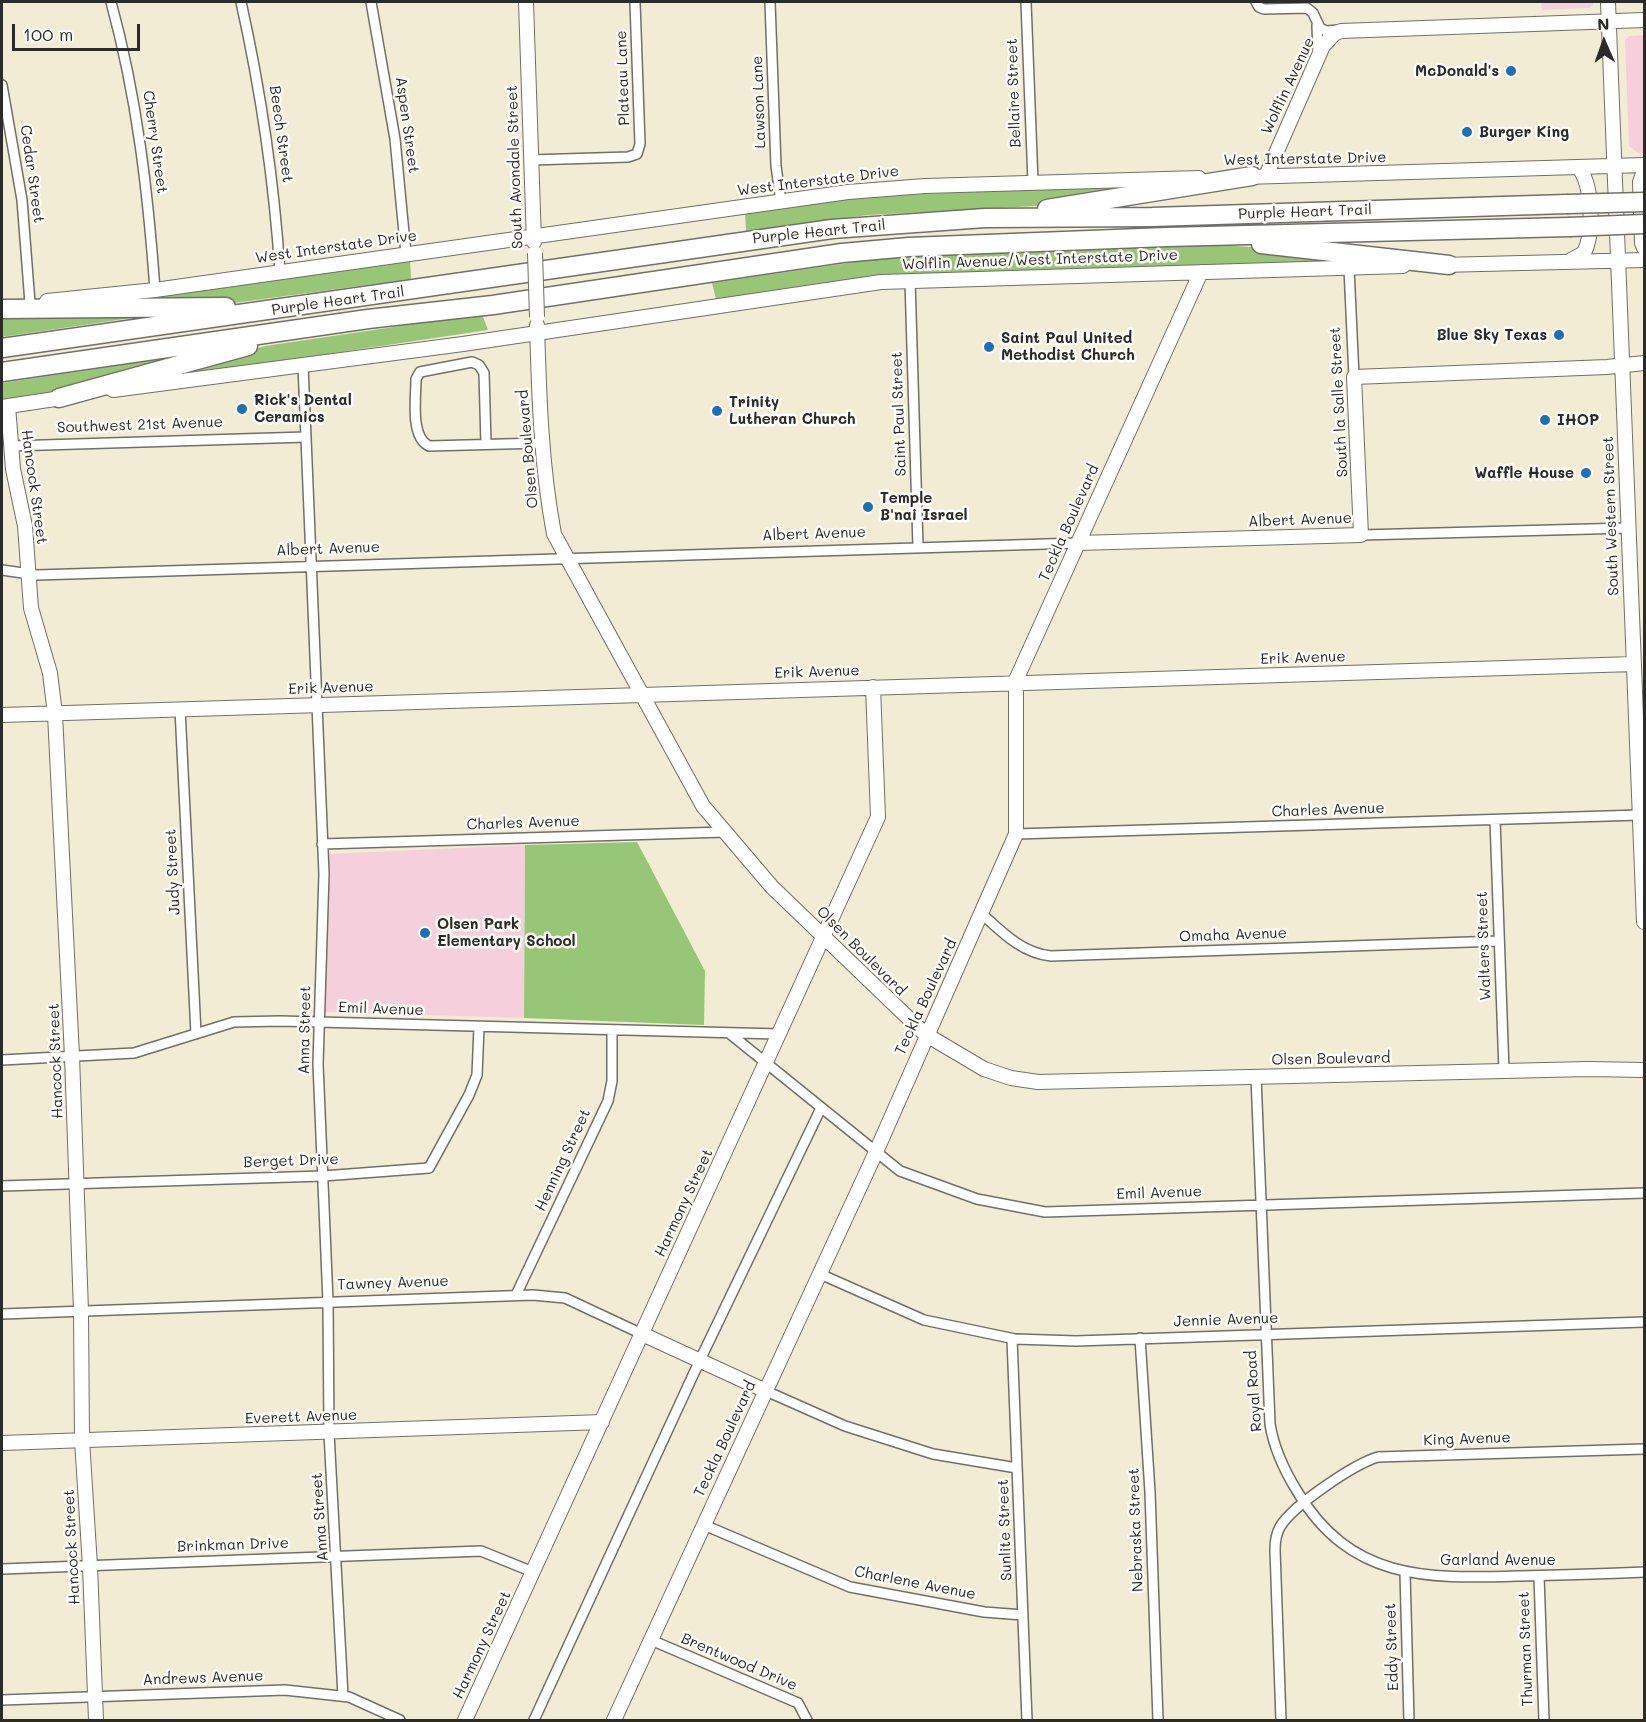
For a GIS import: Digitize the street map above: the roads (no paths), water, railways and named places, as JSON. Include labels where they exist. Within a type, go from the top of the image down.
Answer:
[{"type":"highway","points":[[985,219],[1259,176]]},
{"type":"highway","name":"Purple Heart Trail","points":[[2,348],[832,229],[985,219],[1152,217],[1644,202]]},
{"type":"highway","name":"Purple Heart Trail","points":[[2,372],[368,319],[494,305],[842,253],[909,247],[1167,237],[1644,224]]},
{"type":"highway","points":[[1167,237],[1257,244],[1449,265]]},
{"type":"highway","points":[[2,307],[318,304]]},
{"type":"highway","points":[[59,398],[248,346],[368,319]]},
{"type":"main road","name":"South Avondale Street","points":[[526,2],[537,332]]},
{"type":"main road","name":"South Western Street","points":[[1608,2],[1628,528],[1642,794],[1640,815],[1644,922]]},
{"type":"main road","name":"Wolflin Avenue","points":[[1259,176],[1328,39],[1334,34],[1350,30],[1644,20]]},
{"type":"main road","name":"West Interstate Drive","points":[[2,307],[155,290],[781,202],[925,186],[1644,165]]},
{"type":"main road","points":[[1563,262],[1580,257],[1590,237],[1588,185],[1585,175],[1578,167]]},
{"type":"main road","points":[[1644,171],[1640,182],[1644,248]]},
{"type":"main road","points":[[1201,272],[1644,260]]},
{"type":"main road","name":"Wolflin Avenue/West Interstate Drive","points":[[537,332],[881,282],[1201,272]]},
{"type":"main road","name":"Teckla Boulevard","points":[[614,1720],[876,1152],[925,1034],[982,914],[1016,834],[1015,683],[1201,272]]},
{"type":"main road","points":[[5,406],[537,332]]},
{"type":"main road","name":"Olsen Boulevard","points":[[537,332],[541,443],[546,492],[554,534],[703,806],[772,887],[925,1034],[984,1069],[1011,1078],[1038,1082],[1644,1070]]},
{"type":"main road","points":[[1354,376],[1622,366],[1644,363]]},
{"type":"main road","name":"South la Salle Street","points":[[1354,376],[1361,535]]},
{"type":"main road","name":"Hancock Street","points":[[5,406],[10,446],[23,510],[31,608],[50,673],[55,714],[72,1056],[81,1311],[82,1440],[96,1720]]},
{"type":"main road","name":"Albert Avenue","points":[[1078,543],[1361,535]]},
{"type":"main road","name":"Erik Avenue","points":[[2,715],[1634,664]]},
{"type":"main road","name":"Harmony Street","points":[[465,1720],[878,817],[873,687]]},
{"type":"main road","name":"Tawney Avenue","points":[[642,1334],[766,1391]]},
{"type":"main road","name":"Everett Avenue","points":[[2,1443],[602,1422]]},
{"type":"street","name":"Cherry Street","points":[[111,2],[133,94],[144,158],[155,290]]},
{"type":"street","name":"Beech Street","points":[[241,2],[268,140],[280,272]]},
{"type":"street","name":"Aspen Street","points":[[371,2],[393,130],[406,254]]},
{"type":"street","name":"Plateau Lane","points":[[531,160],[628,157],[637,153],[640,144],[635,2]]},
{"type":"street","name":"Lawson Lane","points":[[770,2],[776,166],[781,202]]},
{"type":"street","name":"Bellaire Street","points":[[1026,2],[1033,183]]},
{"type":"street","points":[[1256,2],[1264,9],[1307,8],[1313,13],[1317,25],[1316,62]]},
{"type":"street","points":[[1317,25],[1326,31],[1350,30]]},
{"type":"street","name":"Cedar Street","points":[[2,85],[22,200],[30,303]]},
{"type":"street","name":"South la Salle Street","points":[[1349,268],[1354,376]]},
{"type":"street","name":"Saint Paul Street","points":[[910,280],[918,548]]},
{"type":"street","points":[[486,444],[484,373],[479,365],[472,362],[420,372],[416,379],[418,434],[429,446],[541,443]]},
{"type":"street","name":"Anna Street","points":[[303,365],[322,844],[320,1022],[328,1302],[329,1433],[338,1556],[343,1696]]},
{"type":"street","name":"Southwest 21st Avenue","points":[[10,446],[306,437]]},
{"type":"street","name":"Albert Avenue","points":[[1361,535],[1628,528]]},
{"type":"street","name":"Albert Avenue","points":[[2,570],[37,575],[1078,543]]},
{"type":"street","name":"Judy Street","points":[[180,709],[196,1034]]},
{"type":"street","name":"Charles Avenue","points":[[1016,834],[1640,815]]},
{"type":"street","name":"Walters Street","points":[[1495,820],[1504,1071]]},
{"type":"street","name":"Charles Avenue","points":[[322,844],[725,832]]},
{"type":"street","name":"Omaha Avenue","points":[[982,914],[1019,946],[1037,955],[1051,956],[1499,941]]},
{"type":"street","name":"Emil Avenue","points":[[2,1060],[134,1053],[234,1022],[320,1022],[779,1034]]},
{"type":"street","name":"Berget Drive","points":[[2,1186],[323,1176],[429,1168],[469,1095],[477,1075],[479,1027]]},
{"type":"street","name":"Henning Street","points":[[516,1295],[608,1101],[612,1081],[612,1031]]},
{"type":"street","name":"Emil Avenue","points":[[729,1033],[900,1171],[977,1199],[1045,1212],[1644,1194]]},
{"type":"street","name":"Royal Road","points":[[1256,1077],[1265,1334],[1273,1440],[1285,1471],[1304,1503]]},
{"type":"street","points":[[534,1720],[700,1360],[821,1108]]},
{"type":"street","name":"Jennie Avenue","points":[[820,1274],[924,1320],[1012,1339],[1140,1338],[1644,1322]]},
{"type":"street","name":"Tawney Avenue","points":[[2,1314],[516,1295],[564,1298],[642,1334]]},
{"type":"street","name":"Nebraska Street","points":[[1140,1338],[1150,1492],[1158,1720]]},
{"type":"street","name":"Sunlite Street","points":[[1012,1339],[1027,1720]]},
{"type":"street","points":[[766,1391],[845,1426],[933,1454],[1017,1468]]},
{"type":"street","name":"King Avenue","points":[[1304,1503],[1362,1462],[1377,1457],[1644,1449]]},
{"type":"street","points":[[1281,1720],[1275,1550],[1280,1526],[1304,1503]]},
{"type":"street","name":"Garland Avenue","points":[[1304,1503],[1325,1528],[1341,1542],[1368,1559],[1405,1573],[1455,1578],[1644,1572]]},
{"type":"street","name":"Charlene Avenue","points":[[704,1525],[850,1587],[984,1612],[1023,1615]]},
{"type":"street","name":"Brinkman Drive","points":[[2,1569],[481,1551],[534,1572]]},
{"type":"street","name":"Eddy Street","points":[[1405,1573],[1409,1720]]},
{"type":"street","name":"Thurman Street","points":[[1539,1576],[1544,1720]]},
{"type":"street","name":"Brentwood Drive","points":[[651,1640],[798,1703],[807,1720]]},
{"type":"street","name":"Andrews Avenue","points":[[2,1700],[285,1690],[343,1696],[400,1720]]},
{"type":"place","name":"McDonald's","points":[[1511,71]]},
{"type":"place","name":"Burger King","points":[[1467,132]]},
{"type":"place","name":"Blue Sky Texas","points":[[1559,335]]},
{"type":"place","name":"Saint Paul United Methodist Church","points":[[989,347]]},
{"type":"place","name":"Rick's Dental Ceramics","points":[[242,409]]},
{"type":"place","name":"Trinity Lutheran Church","points":[[717,411]]},
{"type":"place","name":"IHOP","points":[[1545,420]]},
{"type":"place","name":"Waffle House","points":[[1586,473]]},
{"type":"place","name":"Temple B'nai Israel","points":[[868,507]]},
{"type":"place","name":"Olsen Park Elementary School","points":[[425,933]]}]
